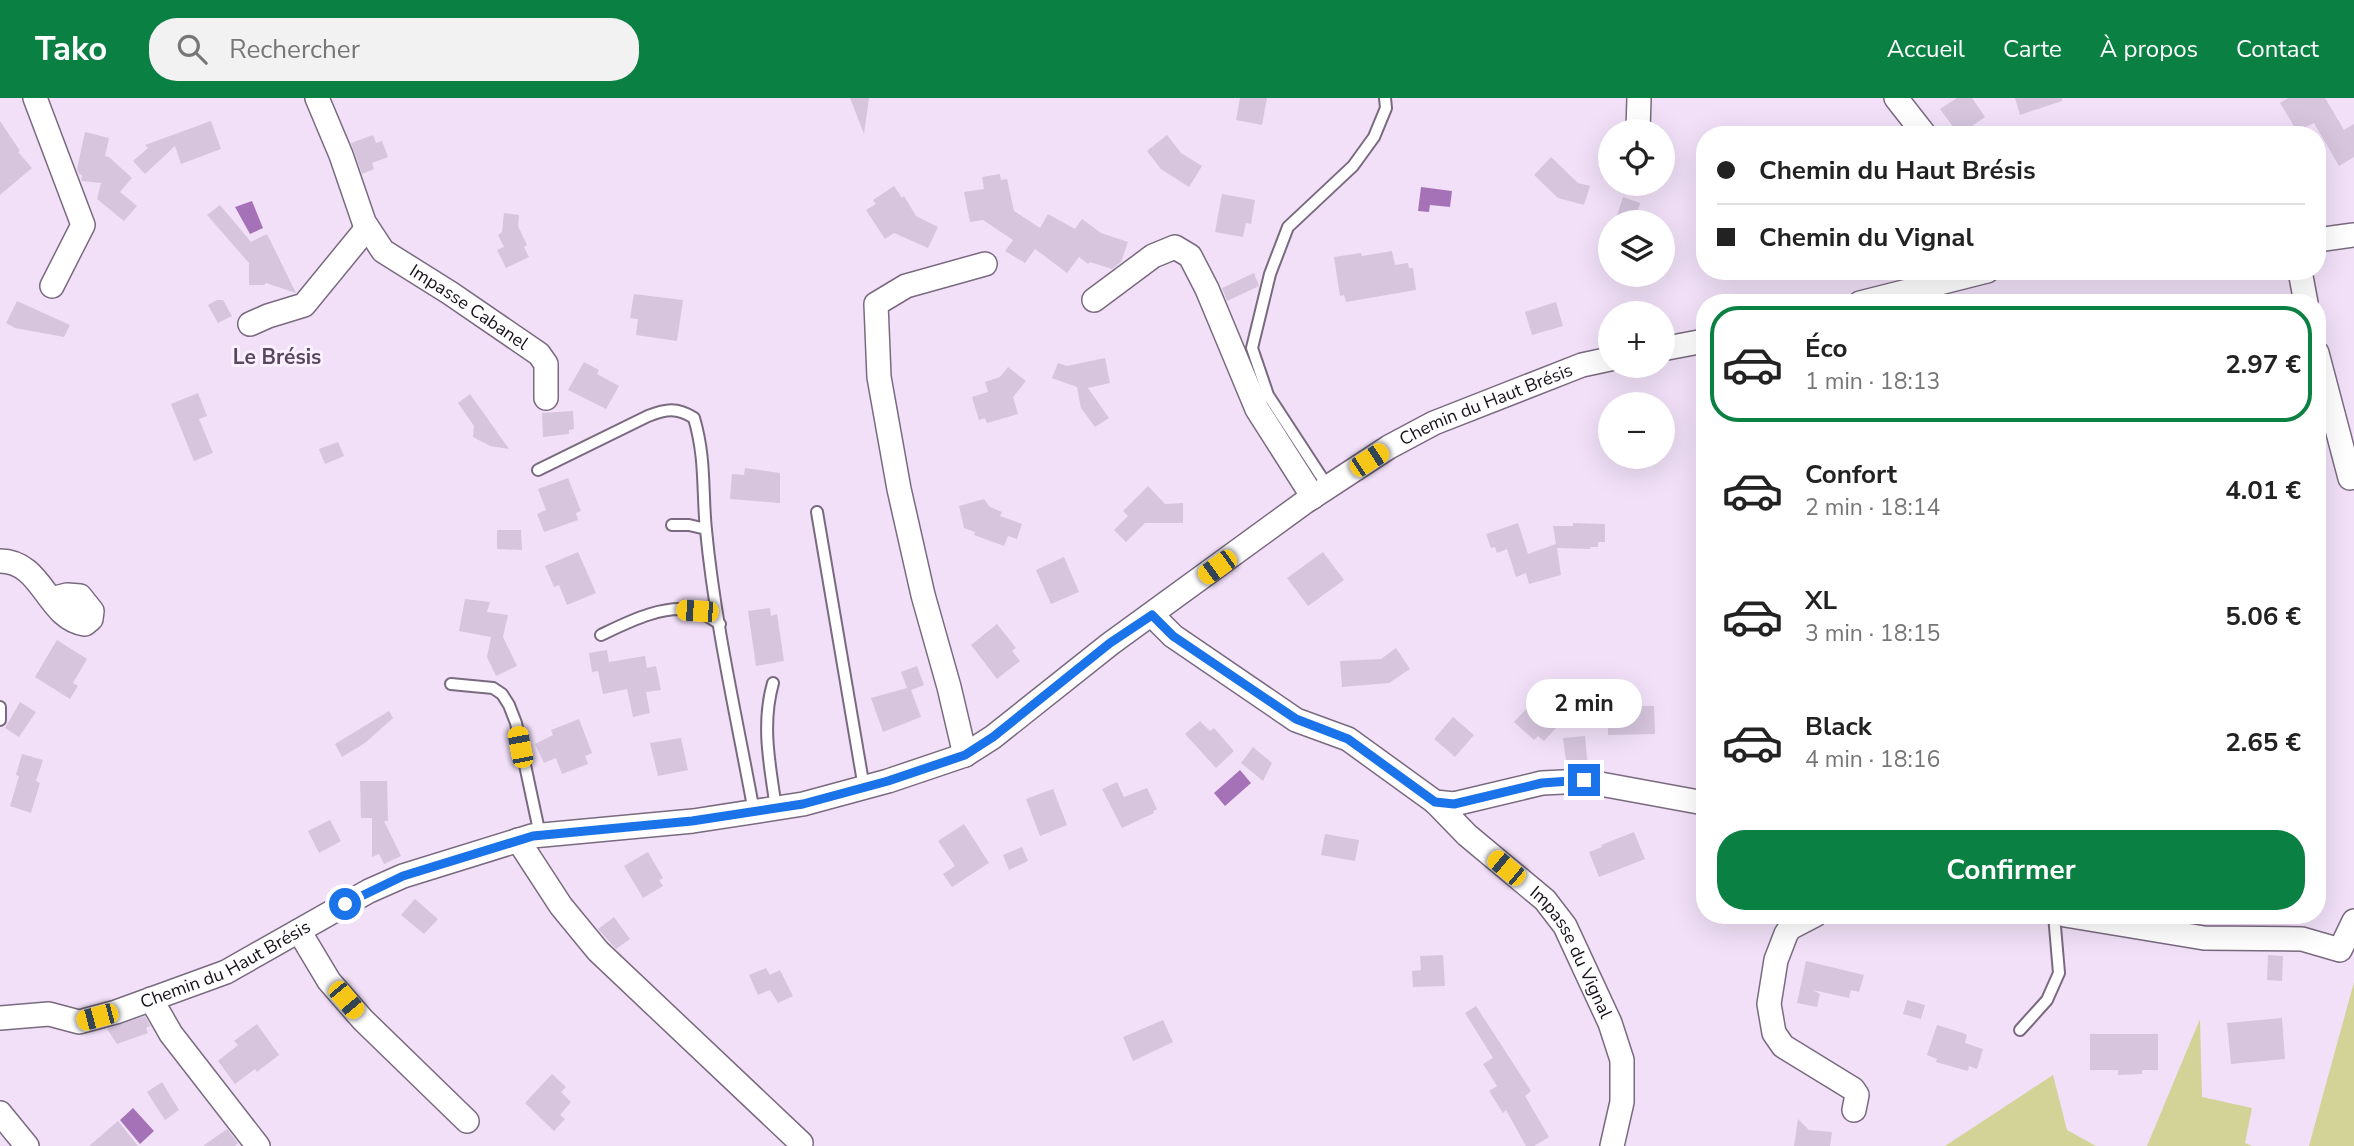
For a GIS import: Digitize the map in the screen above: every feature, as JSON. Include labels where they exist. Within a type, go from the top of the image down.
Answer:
[{"type":"street","points":[[35,98],[83,225],[52,286]]},
{"type":"street","name":"Impasse Cabanel","points":[[317,98],[367,228],[383,251],[539,354],[546,364],[546,398]]},
{"type":"street","points":[[1639,98],[1639,119]]},
{"type":"street","points":[[1896,98],[1918,126]]},
{"type":"street","points":[[250,324],[304,305],[367,228]]},
{"type":"street","points":[[2326,239],[2354,235]]},
{"type":"street","points":[[1094,300],[1153,256],[1175,247],[1190,256],[1207,289],[1257,409],[1320,492]]},
{"type":"street","points":[[965,755],[923,595],[900,489],[879,377],[876,304],[906,286],[985,264]]},
{"type":"street","points":[[1896,294],[1951,280]]},
{"type":"street","points":[[1675,347],[1696,343]]},
{"type":"street","name":"Chemin du Haut Brésis","points":[[0,1018],[49,1014],[79,1022],[150,999],[226,972],[369,891],[403,876],[529,838],[692,821],[803,804],[864,788],[965,755],[993,737],[1110,643],[1320,492],[1389,447],[1434,423],[1582,365],[1598,362]]},
{"type":"street","points":[[2326,387],[2350,478]]},
{"type":"street","points":[[0,561],[23,568],[51,598]]},
{"type":"street","name":"Impasse du Vignal","points":[[1152,615],[1173,636],[1296,719],[1348,739],[1435,802],[1467,835],[1545,900],[1565,926],[1610,1023],[1622,1060],[1622,1102],[1612,1146]]},
{"type":"street","points":[[1435,802],[1454,804],[1542,783],[1584,780],[1696,801]]},
{"type":"street","points":[[529,838],[562,906],[598,951],[800,1143]]},
{"type":"street","points":[[2119,924],[2204,938],[2302,939],[2340,950],[2354,921]]},
{"type":"street","points":[[1798,924],[1786,934],[1776,960],[1769,1004],[1774,1033],[1783,1046],[1853,1089],[1857,1095],[1854,1110]]},
{"type":"street","points":[[299,931],[329,981],[362,1020],[467,1121]]},
{"type":"street","points":[[150,999],[171,1034],[257,1146]]},
{"type":"street","points":[[0,1113],[27,1146]]},
{"type":"lane","points":[[1320,492],[1268,395],[1252,348],[1270,274],[1288,227],[1353,166],[1374,137],[1385,108],[1385,98]]},
{"type":"lane","points":[[538,470],[648,416],[676,409],[694,418],[704,462],[706,529],[720,624],[765,810]]},
{"type":"lane","points":[[817,512],[864,788]]},
{"type":"lane","points":[[672,525],[690,525],[706,529]]},
{"type":"lane","points":[[601,635],[624,624],[670,609],[697,611],[720,624]]},
{"type":"lane","points":[[765,810],[766,722],[773,683]]},
{"type":"lane","points":[[451,684],[493,688],[502,694],[509,705],[516,723],[529,838]]},
{"type":"lane","points":[[0,707],[1,720]]},
{"type":"lane","points":[[2020,1030],[2047,1000],[2059,973],[2055,924]]},
{"type":"green space","points":[[2354,982],[2354,1146],[2309,1146]]},
{"type":"green space","points":[[2200,1019],[2202,1097],[2252,1108],[2245,1143],[2252,1146],[2147,1146]]},
{"type":"green space","points":[[2053,1075],[2067,1130],[2096,1146],[1945,1146]]},
{"type":"shaded area","points":[[1421,187],[1452,191],[1450,207],[1430,205],[1429,212],[1418,211]]},
{"type":"shaded area","points":[[252,201],[263,228],[250,234],[235,207]]},
{"type":"shaded area","points":[[1240,770],[1251,783],[1225,806],[1214,793]]},
{"type":"shaded area","points":[[133,1108],[154,1131],[140,1144],[120,1120]]},
{"type":"building","points":[[850,98],[869,98],[864,134]]},
{"type":"building","points":[[1240,98],[1267,98],[1262,125],[1236,120]]},
{"type":"building","points":[[1957,98],[1972,98],[1985,117],[1972,126],[1952,126],[1940,109]]},
{"type":"building","points":[[2015,98],[2062,98],[2062,101],[2020,115]]},
{"type":"building","points":[[2288,98],[2325,98],[2344,130],[2354,124],[2354,157],[2339,166],[2326,144],[2326,126],[2316,126],[2314,123],[2294,126],[2280,103]]},
{"type":"building","points":[[0,121],[20,151],[18,152],[32,168],[0,195]]},
{"type":"building","points":[[211,121],[221,149],[181,164],[175,146],[145,174],[133,161],[148,148],[145,145]]},
{"type":"building","points":[[85,132],[109,138],[105,156],[132,178],[120,192],[137,206],[124,221],[97,199],[101,183],[81,181],[82,175],[77,169]]},
{"type":"building","points":[[373,135],[376,143],[382,141],[388,157],[372,163],[374,169],[362,174],[351,143]]},
{"type":"building","points":[[1167,135],[1181,153],[1202,166],[1189,187],[1161,169],[1147,151]]},
{"type":"building","points":[[1551,157],[1578,183],[1590,186],[1584,205],[1558,198],[1534,175]]},
{"type":"building","points":[[1000,174],[1001,180],[1007,179],[1014,211],[1040,228],[1048,214],[1075,229],[1082,219],[1101,233],[1128,242],[1121,262],[1112,269],[1090,262],[1088,264],[1079,257],[1067,273],[1035,249],[1025,263],[1005,251],[1013,240],[983,220],[970,222],[964,192],[984,189],[982,177]]},
{"type":"building","points":[[894,186],[902,198],[904,196],[916,216],[938,227],[928,248],[894,233],[885,239],[866,210],[876,204],[873,200]]},
{"type":"building","points":[[1222,194],[1255,200],[1251,224],[1246,223],[1243,237],[1215,232]]},
{"type":"building","points":[[1623,197],[1640,203],[1638,210],[1619,210]]},
{"type":"building","points":[[220,205],[251,242],[267,234],[296,293],[266,283],[249,285],[249,263],[207,215]]},
{"type":"building","points":[[504,213],[519,215],[518,226],[527,245],[524,247],[529,257],[506,268],[497,250],[504,247],[498,235],[502,232]]},
{"type":"building","points":[[1392,251],[1395,265],[1408,263],[1409,268],[1413,268],[1416,290],[1346,302],[1344,295],[1340,296],[1334,257]]},
{"type":"building","points":[[1254,273],[1259,286],[1227,301],[1222,288]]},
{"type":"building","points":[[634,294],[683,300],[677,341],[636,335],[638,319],[630,318]]},
{"type":"building","points":[[223,300],[232,316],[218,323],[208,305]]},
{"type":"building","points":[[17,301],[70,325],[64,337],[15,328],[6,323]]},
{"type":"building","points":[[1556,302],[1563,326],[1532,335],[1525,312]]},
{"type":"building","points":[[1105,358],[1110,383],[1088,388],[1109,418],[1095,427],[1081,408],[1077,387],[1052,378],[1058,363],[1067,366]]},
{"type":"building","points":[[584,362],[599,370],[597,374],[619,386],[606,409],[568,390]]},
{"type":"building","points":[[1008,367],[1026,381],[1013,397],[1018,414],[987,423],[985,418],[979,420],[972,397],[988,392],[985,382],[1000,377]]},
{"type":"building","points":[[198,393],[207,416],[199,419],[213,453],[194,461],[171,404]]},
{"type":"building","points":[[470,394],[509,449],[490,446],[473,437],[474,426],[458,403]]},
{"type":"building","points":[[573,411],[574,429],[569,430],[569,434],[543,437],[542,413]]},
{"type":"building","points":[[338,442],[344,456],[325,464],[319,449]]},
{"type":"building","points":[[745,468],[780,473],[780,503],[730,499],[732,474],[744,475]]},
{"type":"building","points":[[568,478],[581,511],[576,513],[578,520],[544,532],[537,514],[546,510],[538,489]]},
{"type":"building","points":[[1148,486],[1165,504],[1183,503],[1183,523],[1145,523],[1126,542],[1114,530],[1128,516],[1123,511]]},
{"type":"building","points":[[984,499],[990,507],[1002,512],[1000,516],[1022,524],[1017,539],[1008,536],[1004,546],[974,535],[975,532],[964,528],[959,506]]},
{"type":"building","points":[[1518,523],[1528,554],[1556,544],[1553,526],[1573,526],[1573,523],[1605,524],[1605,542],[1598,542],[1598,547],[1590,549],[1557,548],[1561,575],[1529,584],[1526,573],[1516,577],[1507,549],[1497,553],[1495,547],[1491,548],[1486,534]]},
{"type":"building","points":[[497,530],[521,530],[522,550],[497,549]]},
{"type":"building","points":[[578,552],[596,593],[567,605],[559,585],[554,587],[545,566]]},
{"type":"building","points":[[1323,552],[1344,580],[1308,606],[1287,578]]},
{"type":"building","points":[[1064,557],[1079,592],[1051,604],[1036,570]]},
{"type":"building","points":[[465,599],[490,602],[487,612],[508,615],[503,637],[517,666],[496,676],[487,657],[491,637],[459,631]]},
{"type":"building","points":[[770,608],[771,616],[777,614],[784,661],[756,666],[748,611]]},
{"type":"building","points":[[997,624],[1016,648],[1012,651],[1020,661],[997,679],[971,645]]},
{"type":"building","points":[[57,640],[87,659],[73,683],[78,686],[70,699],[35,677]]},
{"type":"building","points":[[1396,648],[1410,669],[1389,683],[1342,687],[1340,661],[1381,659]]},
{"type":"building","points":[[607,650],[609,662],[645,656],[647,668],[656,666],[661,690],[646,692],[650,713],[633,717],[627,689],[603,694],[598,671],[592,672],[589,653]]},
{"type":"building","points":[[917,666],[924,685],[911,690],[921,717],[883,732],[871,698],[907,688],[901,672]]},
{"type":"building","points":[[20,702],[36,712],[19,737],[5,728]]},
{"type":"building","points":[[1530,705],[1544,718],[1567,716],[1544,741],[1538,736],[1534,740],[1514,722]]},
{"type":"building","points":[[1632,706],[1654,706],[1655,734],[1608,735],[1608,710],[1632,710]]},
{"type":"building","points":[[389,711],[393,718],[365,743],[342,757],[335,744]]},
{"type":"building","points":[[1453,717],[1474,735],[1455,757],[1434,739]]},
{"type":"building","points":[[579,719],[592,753],[585,756],[588,764],[562,774],[556,758],[544,763],[535,744],[553,735],[551,730]]},
{"type":"building","points":[[1200,721],[1210,731],[1214,728],[1234,751],[1216,768],[1185,734]]},
{"type":"building","points":[[1585,736],[1588,768],[1567,768],[1563,738]]},
{"type":"building","points":[[681,738],[688,770],[658,776],[650,743]]},
{"type":"building","points":[[1253,747],[1272,763],[1263,781],[1241,763]]},
{"type":"building","points":[[22,754],[43,760],[36,781],[40,783],[31,813],[10,806]]},
{"type":"building","points":[[360,781],[387,781],[388,821],[384,821],[401,856],[384,864],[379,854],[372,857],[372,818],[361,818]]},
{"type":"building","points":[[1117,782],[1124,797],[1147,788],[1157,809],[1154,813],[1122,828],[1102,789]]},
{"type":"building","points":[[1053,789],[1067,825],[1040,836],[1026,799]]},
{"type":"building","points":[[330,820],[341,841],[319,853],[308,831]]},
{"type":"building","points":[[964,824],[989,863],[952,887],[943,874],[955,866],[938,841]]},
{"type":"building","points":[[1634,832],[1645,859],[1599,877],[1589,852]]},
{"type":"building","points":[[1325,834],[1359,840],[1355,861],[1321,855]]},
{"type":"building","points":[[1022,847],[1028,861],[1009,870],[1003,855]]},
{"type":"building","points":[[648,852],[663,878],[659,880],[663,886],[643,898],[624,866]]},
{"type":"building","points":[[415,899],[438,919],[424,934],[401,915]]},
{"type":"building","points":[[614,917],[630,939],[616,949],[598,929]]},
{"type":"building","points":[[1443,955],[1445,986],[1413,987],[1412,971],[1421,970],[1420,956]]},
{"type":"building","points":[[2268,955],[2283,956],[2282,981],[2267,980]]},
{"type":"building","points":[[1806,961],[1864,975],[1859,992],[1851,990],[1849,998],[1813,990],[1820,994],[1817,1007],[1797,1003]]},
{"type":"building","points":[[766,968],[770,975],[780,970],[793,996],[778,1003],[770,990],[758,995],[749,975]]},
{"type":"building","points":[[1907,1000],[1925,1005],[1921,1019],[1903,1014]]},
{"type":"building","points":[[1476,1006],[1531,1091],[1525,1096],[1549,1137],[1534,1146],[1526,1146],[1506,1110],[1503,1113],[1489,1091],[1497,1086],[1483,1064],[1493,1058],[1465,1013]]},
{"type":"building","points":[[145,1016],[150,1026],[146,1028],[148,1033],[117,1044],[107,1029]]},
{"type":"building","points":[[2282,1018],[2285,1059],[2231,1064],[2227,1023]]},
{"type":"building","points":[[1163,1020],[1173,1042],[1133,1061],[1123,1037]]},
{"type":"building","points":[[257,1024],[279,1055],[235,1084],[218,1061],[238,1045],[234,1041]]},
{"type":"building","points":[[1937,1025],[1967,1035],[1965,1043],[1983,1049],[1977,1069],[1969,1066],[1968,1071],[1936,1062],[1937,1059],[1927,1055]]},
{"type":"building","points":[[2090,1034],[2158,1034],[2158,1070],[2118,1075],[2118,1070],[2090,1070]]},
{"type":"building","points":[[552,1074],[566,1087],[561,1092],[571,1102],[560,1115],[565,1119],[554,1131],[525,1103]]},
{"type":"building","points":[[162,1082],[179,1110],[165,1120],[147,1092]]},
{"type":"building","points":[[1798,1119],[1809,1130],[1832,1132],[1830,1146],[1794,1146]]},
{"type":"building","points":[[118,1121],[138,1146],[89,1146]]},
{"type":"building","points":[[227,1129],[238,1143],[235,1146],[203,1146]]},
{"type":"district","name":"Le Brésis","points":[[277,357]]},
{"type":"route","points":[[345,904],[403,876],[533,836],[692,821],[803,804],[888,781],[965,755],[993,737],[1110,643],[1152,615],[1173,636],[1296,719],[1348,739],[1435,802],[1454,804],[1542,783],[1584,780]]}]
